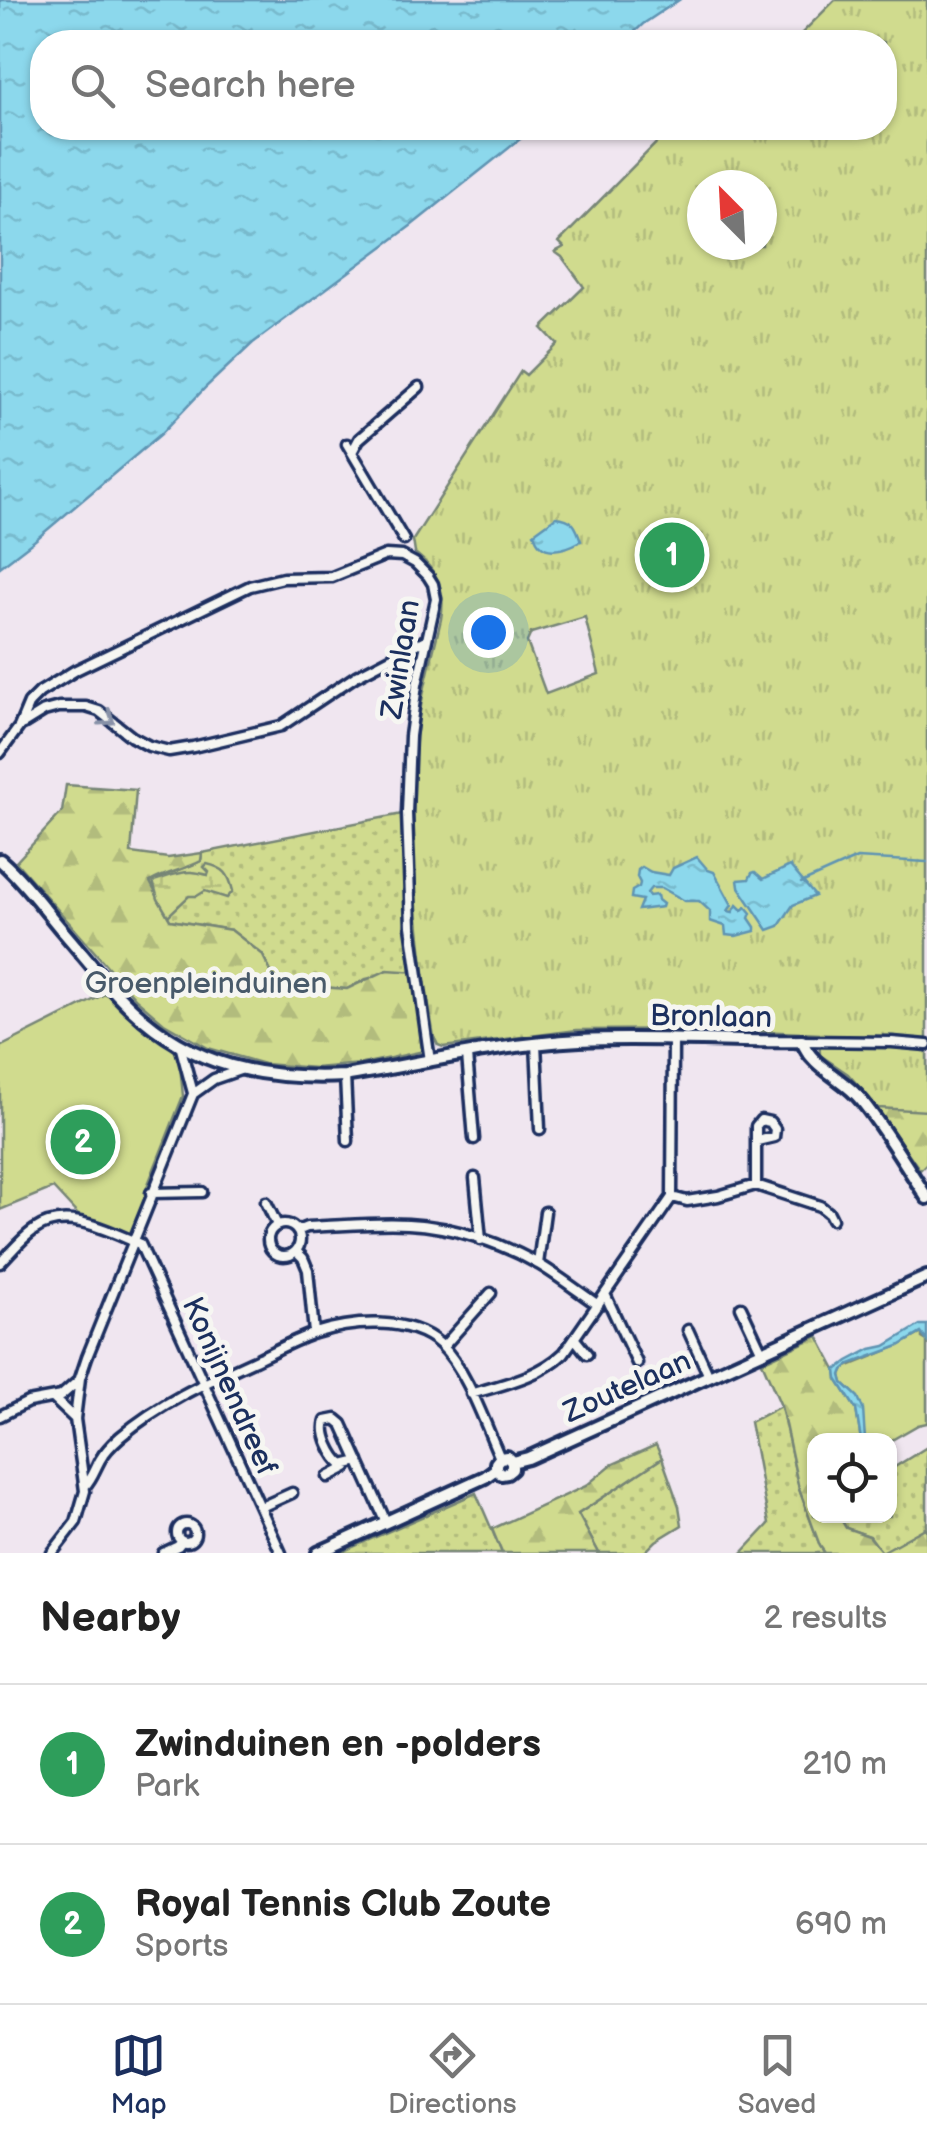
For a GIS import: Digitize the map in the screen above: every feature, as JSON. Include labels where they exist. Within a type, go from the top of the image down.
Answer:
[{"type":"street","points":[[404,540],[350,448],[420,387]]},
{"type":"street","name":"Zwinlaan","points":[[35,696],[76,670],[250,586],[271,580],[332,577],[386,555],[402,556],[422,569],[432,584],[435,609],[417,684],[407,813],[411,926],[430,1061]]},
{"type":"street","points":[[19,727],[44,711],[73,705],[99,711],[149,746],[169,751],[193,747],[281,726],[356,676],[427,639]]},
{"type":"street","points":[[0,753],[35,696],[44,711]]},
{"type":"street","name":"Bronlaan","points":[[0,860],[129,1006],[158,1032],[204,1057],[276,1076],[344,1076],[580,1040],[802,1041],[809,1057],[860,1099],[927,1198]]},
{"type":"street","points":[[471,1394],[542,1370],[557,1360],[672,1197],[674,1040]]},
{"type":"street","points":[[802,1041],[927,1044]]},
{"type":"street","points":[[536,1044],[540,1129]]},
{"type":"street","points":[[180,1045],[193,1094]]},
{"type":"street","points":[[467,1055],[474,1139]]},
{"type":"street","points":[[53,1553],[82,1508],[85,1486],[75,1419],[80,1378],[152,1193],[193,1094],[214,1080],[242,1070]]},
{"type":"street","points":[[344,1076],[348,1141]]},
{"type":"street","points":[[756,1185],[757,1141]]},
{"type":"street","points":[[475,1178],[481,1240]]},
{"type":"street","points":[[672,1197],[687,1201],[756,1185],[820,1206],[832,1219]]},
{"type":"street","points":[[152,1193],[202,1192]]},
{"type":"street","points":[[266,1202],[277,1225]]},
{"type":"street","points":[[538,1264],[546,1212]]},
{"type":"street","points":[[0,1264],[33,1231],[60,1220],[83,1222],[134,1241]]},
{"type":"street","points":[[288,1224],[297,1230],[300,1241],[296,1251],[286,1256],[272,1252],[268,1237],[277,1225],[288,1224]]},
{"type":"street","points":[[297,1230],[411,1224],[440,1228],[538,1264],[598,1305]]},
{"type":"street","name":"Konijnendreef","points":[[134,1241],[143,1250],[282,1553]]},
{"type":"street","points":[[296,1251],[304,1258],[308,1270],[314,1333]]},
{"type":"street","name":"Zoutelaan","points":[[318,1553],[485,1478],[503,1463],[528,1458],[927,1278]]},
{"type":"street","points":[[442,1346],[491,1293]]},
{"type":"street","points":[[605,1294],[637,1363]]},
{"type":"street","points":[[740,1306],[762,1352]]},
{"type":"street","points":[[85,1486],[104,1453],[129,1430],[204,1383],[314,1333],[384,1324],[414,1328],[442,1346],[458,1366],[503,1463]]},
{"type":"street","points":[[688,1330],[709,1376]]},
{"type":"street","points":[[575,1339],[587,1354]]},
{"type":"street","points":[[0,1416],[28,1402],[54,1399],[80,1378]]},
{"type":"street","points":[[54,1399],[75,1419]]},
{"type":"street","points":[[348,1465],[337,1460],[324,1431],[329,1419],[342,1424],[386,1522]]},
{"type":"street","points":[[328,1476],[358,1461]]},
{"type":"street","points":[[81,1466],[96,1468]]},
{"type":"street","points":[[261,1507],[292,1493]]},
{"type":"street","points":[[163,1553],[186,1541],[196,1553]]},
{"type":"green space","points":[[835,0],[927,0],[927,1111],[878,1108],[848,1074],[820,1055],[819,1034],[719,1029],[577,1030],[443,1047],[434,1037],[416,889],[414,777],[418,725],[442,599],[438,582],[415,553],[413,540],[521,371],[526,375],[557,344],[542,328],[584,287],[555,252],[564,247],[559,242],[659,140],[897,140],[897,30],[805,30]],"holes":[[[585,617],[599,674],[546,694],[527,642],[531,633]]]},
{"type":"green space","name":"Groenpleinduinen","points":[[66,785],[136,790],[131,853],[168,858],[202,853],[201,861],[150,882],[170,920],[231,930],[262,954],[273,976],[292,985],[347,989],[387,970],[417,972],[429,1050],[362,1064],[315,1068],[264,1064],[208,1048],[164,1023],[136,999],[16,862],[62,812]]},
{"type":"green space","name":"Groenpleinduinen","points":[[407,813],[417,972],[366,979],[347,989],[292,985],[273,976],[262,954],[231,930],[170,920],[150,882],[201,861],[202,853]]},
{"type":"green space","points":[[207,864],[225,873],[233,891],[227,898],[205,891],[189,896],[168,916],[153,881],[187,872],[208,875],[204,867]]},
{"type":"green space","points":[[109,992],[179,1055],[183,1096],[132,1235],[80,1217],[53,1188],[0,1210],[0,1047]]},
{"type":"green space","points":[[927,1048],[927,1163],[920,1170],[867,1094],[819,1052]]},
{"type":"green space","points":[[922,1333],[927,1341],[927,1423],[897,1437],[897,1433],[864,1433],[858,1397],[843,1383],[841,1375],[844,1368]]},
{"type":"green space","points":[[818,1336],[837,1379],[856,1409],[860,1433],[807,1433],[807,1511],[781,1406],[762,1362]]},
{"type":"green space","points":[[781,1406],[807,1523],[812,1523],[825,1553],[742,1553],[769,1524],[750,1422]]},
{"type":"green space","points":[[656,1445],[662,1458],[578,1514],[599,1553],[502,1553],[492,1529],[586,1486],[611,1465]]},
{"type":"green space","points":[[927,1447],[927,1527],[882,1553],[870,1536],[846,1528],[843,1523],[897,1523],[897,1466]]},
{"type":"green space","points":[[662,1458],[682,1525],[644,1553],[599,1553],[578,1514]]},
{"type":"green space","points":[[476,1493],[502,1553],[339,1553]]},
{"type":"green space","points":[[812,1523],[843,1523],[846,1528],[869,1536],[882,1552],[927,1527],[927,1553],[825,1553]]},
{"type":"water","points":[[0,0],[679,0],[637,30],[30,30],[30,140],[519,140],[253,343],[161,434],[0,567]]},
{"type":"water","points":[[556,517],[573,524],[581,541],[553,550],[541,546],[534,533]]},
{"type":"water","points":[[697,857],[714,872],[732,905],[728,911],[733,912],[737,905],[742,910],[746,907],[755,931],[726,935],[725,926],[710,921],[710,911],[699,901],[685,901],[662,888],[651,888],[647,893],[657,895],[662,907],[638,910],[642,900],[631,898],[640,883],[638,870],[642,867],[669,875],[673,868]]},
{"type":"water","points":[[790,866],[815,896],[793,905],[779,926],[768,930],[738,880],[749,879],[755,872],[763,879]]},
{"type":"water","points":[[920,1325],[927,1325],[927,1341],[921,1333],[843,1370],[843,1383],[858,1397],[863,1409],[865,1433],[860,1433],[856,1409],[837,1379],[836,1370],[871,1349],[885,1346]]},
{"type":"waterway","points":[[801,883],[857,858],[927,862]]},
{"type":"place","name":"Zwinduinen en -polders","points":[[672,555]]},
{"type":"place","name":"Royal Tennis Club Zoute","points":[[83,1142]]}]
